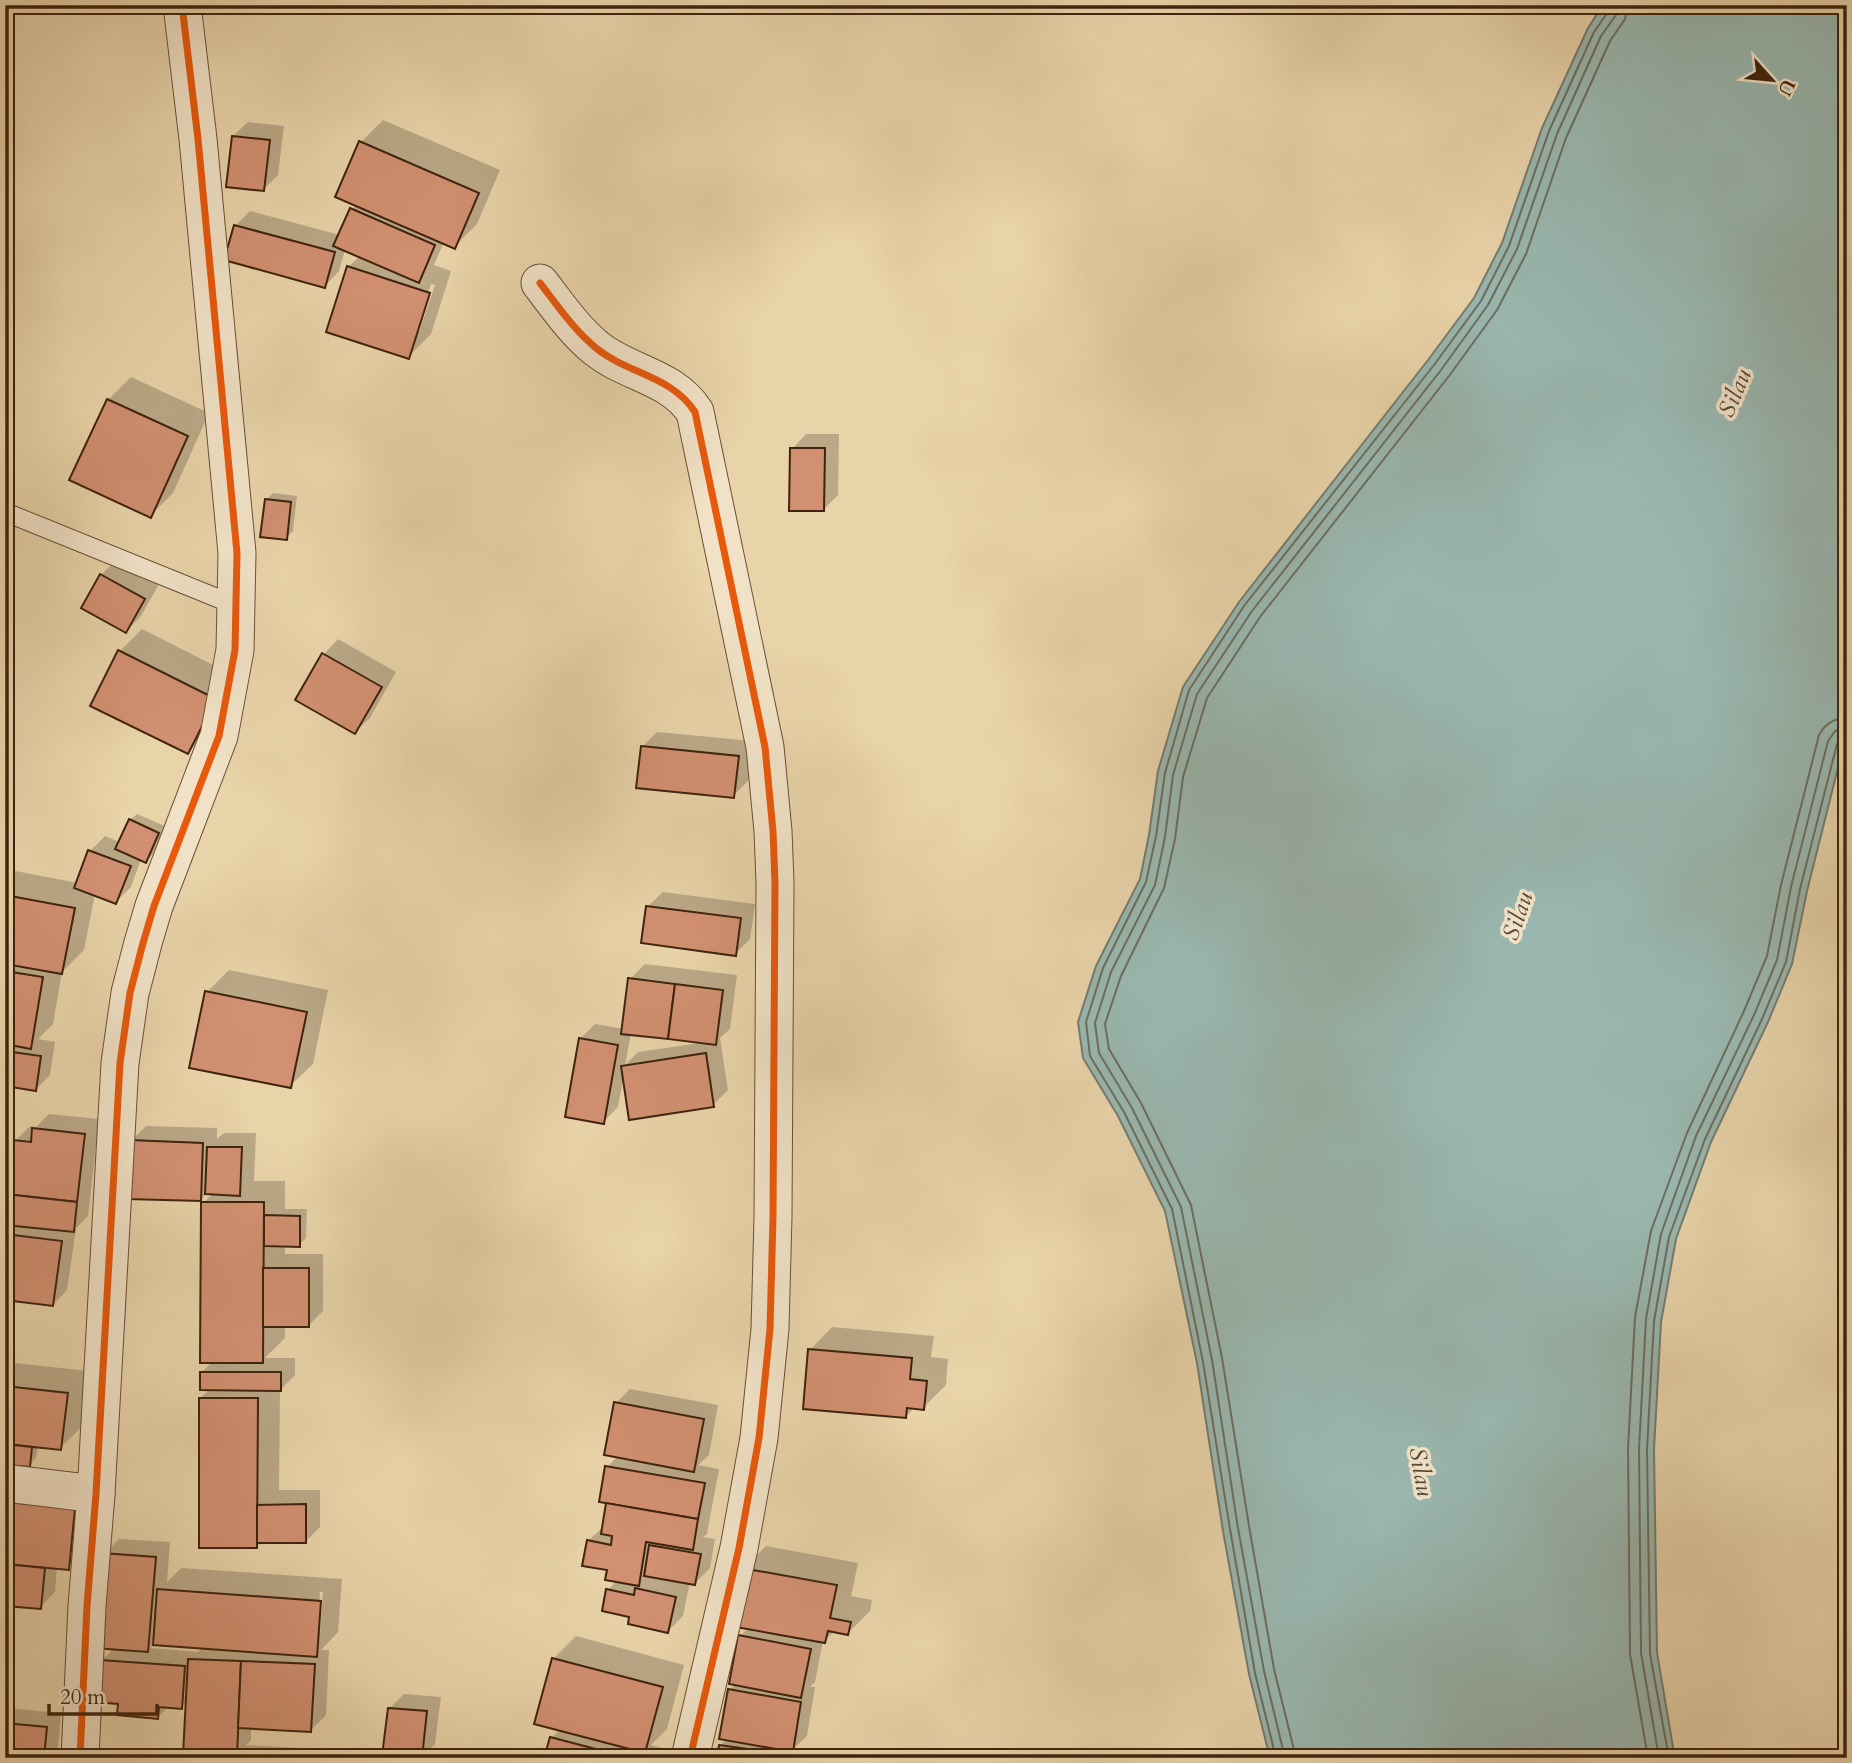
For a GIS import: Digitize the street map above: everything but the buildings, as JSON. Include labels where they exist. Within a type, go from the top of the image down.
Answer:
[{"type":"street","points":[[80,1758],[120,1063],[130,993],[154,906],[219,736],[235,650],[235,539],[200,153],[182,5]]},
{"type":"street","points":[[540,283],[579,332],[597,349],[618,362],[668,384],[695,412],[765,747],[775,883],[770,1329],[759,1438],[739,1548],[690,1758]]},
{"type":"street","points":[[5,1483],[96,1494]]},
{"type":"lane","points":[[5,512],[237,606]]},
{"type":"water","name":"Silau","points":[[1603,5],[1847,5],[1847,732],[1807,891],[1792,964],[1768,1022],[1711,1142],[1676,1239],[1661,1322],[1654,1449],[1657,1653],[1677,1758],[1270,1758],[1249,1674],[1197,1363],[1165,1211],[1118,1116],[1083,1058],[1078,1022],[1096,966],[1140,879],[1158,771],[1183,687],[1239,602],[1474,298],[1502,243],[1542,128],[1588,28]]},
{"type":"cycle path","points":[[80,1758],[120,1063],[130,993],[143,943],[154,906],[219,736],[235,650],[237,553],[198,139],[182,5]]},
{"type":"cycle path","points":[[540,283],[573,325],[596,348],[608,357],[674,390],[695,412],[765,747],[775,883],[770,1329],[759,1438],[739,1548],[690,1758]]}]
